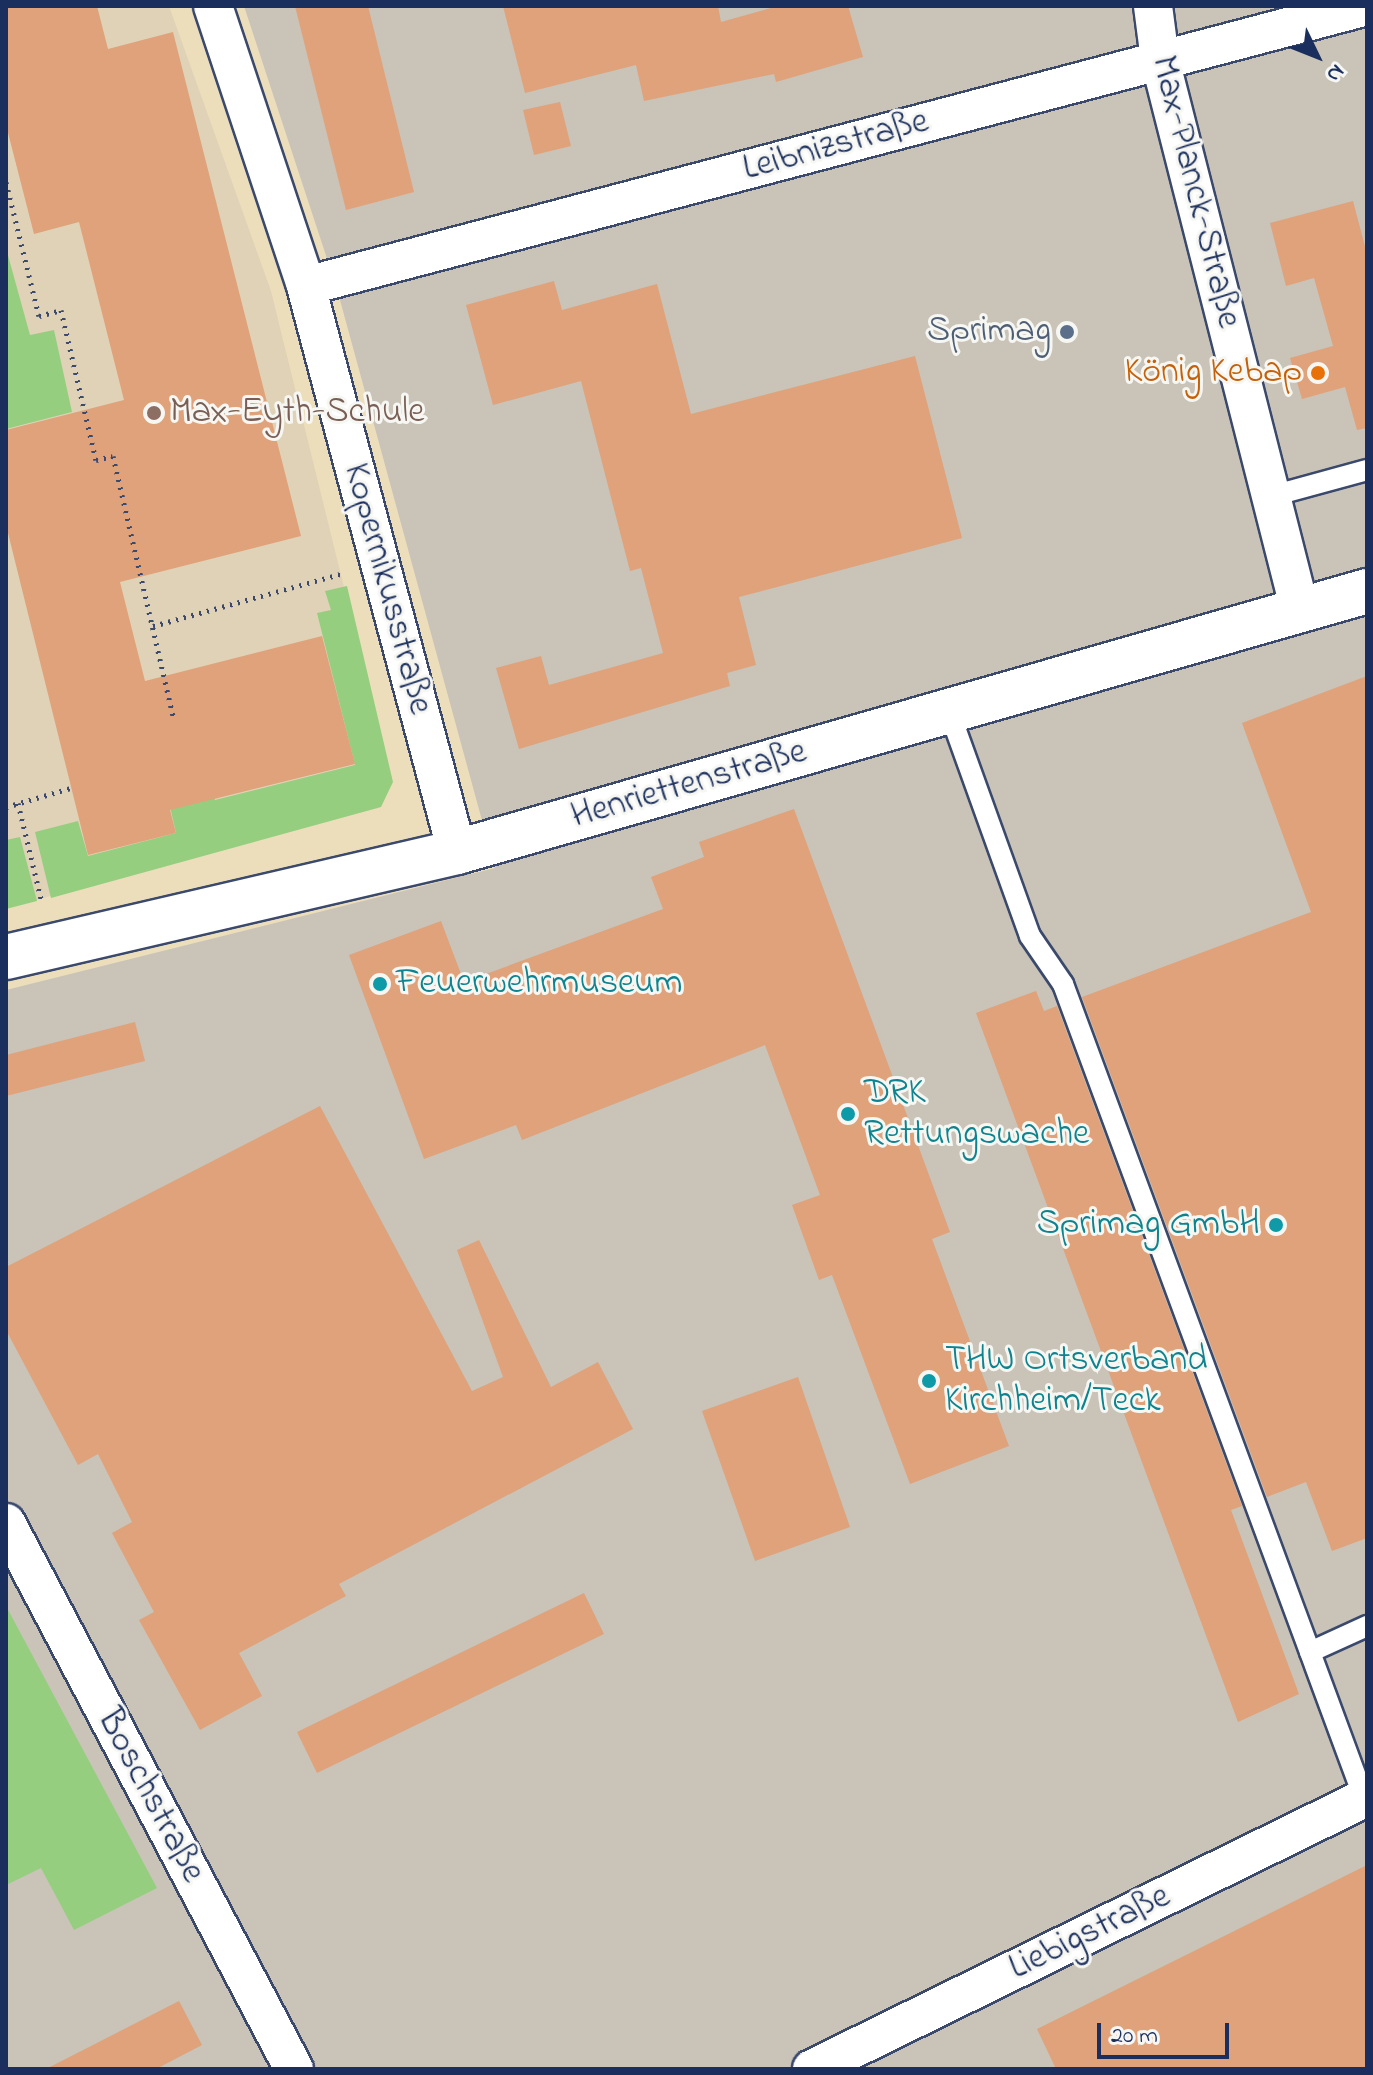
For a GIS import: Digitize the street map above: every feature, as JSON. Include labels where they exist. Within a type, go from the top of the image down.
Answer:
[{"type":"street","name":"Kopernikusstraße","points":[[213,6],[306,286],[457,852]]},
{"type":"street","name":"Max-Planck-Straße","points":[[1153,6],[1160,60],[1300,610]]},
{"type":"street","name":"Leibnizstraße","points":[[306,286],[1367,6]]},
{"type":"street","name":"Henriettenstraße","points":[[6,957],[457,852],[1367,591]]},
{"type":"street","name":"Boschstraße","points":[[6,1523],[294,2069]]},
{"type":"street","name":"Liebigstraße","points":[[812,2069],[1365,1797]]},
{"type":"lane","points":[[1272,496],[1367,470]]},
{"type":"lane","points":[[949,711],[1030,936],[1063,984],[1365,1797]]},
{"type":"lane","points":[[1310,1652],[1367,1626]]},
{"type":"path","points":[[6,182],[39,316],[61,310],[96,460],[113,456],[174,720]]},
{"type":"path","points":[[153,626],[380,564]]},
{"type":"path","points":[[6,807],[71,788]]},
{"type":"path","points":[[18,803],[53,946]]},
{"type":"shaded area","name":"Max-Eyth-Schule","points":[[6,6],[169,6],[271,291],[391,778],[378,808],[6,908]]},
{"type":"shaded area","points":[[244,6],[1367,6],[1367,2069],[6,2069],[6,990],[495,868],[337,289]]},
{"type":"green space","points":[[6,248],[30,335],[54,330],[72,412],[6,429]]},
{"type":"green space","points":[[347,586],[393,782],[381,807],[51,898],[35,832],[78,821],[88,856],[176,833],[168,798],[211,787],[215,800],[355,765],[317,613],[331,610],[325,591]]},
{"type":"green space","points":[[20,837],[37,901],[6,909],[6,840]]},
{"type":"green space","points":[[6,1606],[157,1888],[74,1930],[41,1868],[6,1885]]},
{"type":"building","name":"Max-Eyth-Schule","points":[[6,6],[97,6],[108,49],[173,32],[301,536],[120,582],[145,681],[322,636],[355,764],[170,810],[176,833],[88,855],[6,525],[6,430],[124,400],[79,222],[34,234],[6,125]]},
{"type":"building","points":[[295,6],[368,6],[414,192],[346,210]]},
{"type":"building","points":[[503,6],[718,6],[721,22],[778,6],[848,6],[863,57],[776,82],[774,74],[644,101],[636,65],[525,93]]},
{"type":"building","points":[[560,102],[571,146],[534,155],[523,110]]},
{"type":"building","points":[[1353,201],[1367,254],[1367,428],[1357,430],[1345,387],[1302,399],[1290,358],[1333,346],[1314,278],[1286,286],[1270,223]]},
{"type":"building","points":[[554,281],[562,310],[657,284],[691,414],[915,356],[962,538],[739,597],[756,665],[727,673],[730,686],[519,749],[496,668],[541,656],[549,685],[663,653],[641,568],[630,571],[581,381],[493,405],[466,305]]},
{"type":"building","name":"Sprimag GmbH","points":[[1367,676],[1367,1538],[1332,1551],[1306,1482],[1267,1497],[1082,997],[1311,912],[1242,723]]},
{"type":"building","points":[[794,809],[950,1232],[932,1239],[1009,1446],[910,1484],[832,1275],[819,1280],[792,1205],[820,1195],[765,1045],[522,1140],[516,1125],[424,1159],[349,955],[441,921],[464,982],[663,909],[651,877],[704,857],[699,842]]},
{"type":"building","name":"Sprimag GmbH","points":[[1036,991],[1044,1011],[1057,1006],[1242,1506],[1231,1510],[1299,1694],[1238,1722],[976,1013]]},
{"type":"building","points":[[135,1022],[145,1061],[6,1096],[6,1055]]},
{"type":"building","points":[[320,1106],[472,1391],[503,1377],[457,1250],[479,1240],[551,1387],[598,1362],[633,1429],[339,1584],[346,1596],[239,1653],[262,1696],[200,1730],[139,1620],[154,1612],[112,1533],[132,1522],[98,1454],[78,1465],[6,1330],[6,1267]]},
{"type":"building","points":[[798,1377],[850,1527],[755,1561],[702,1411]]},
{"type":"building","points":[[584,1593],[604,1634],[317,1773],[297,1732]]},
{"type":"building","points":[[1367,1865],[1367,2069],[1056,2069],[1037,2029]]},
{"type":"building","points":[[179,2001],[202,2045],[156,2069],[46,2069]]},
{"type":"place","name":"Sprimag","points":[[1067,332]]},
{"type":"place","name":"König Kebap","points":[[1318,373]]},
{"type":"place","name":"Max-Eyth-Schule","points":[[154,413]]},
{"type":"place","name":"Feuerwehrmuseum","points":[[380,984]]},
{"type":"place","name":"DRK Rettungswache","points":[[848,1114]]},
{"type":"place","name":"Sprimag GmbH","points":[[1276,1225]]},
{"type":"place","name":"THW Ortsverband Kirchheim/Teck","points":[[929,1381]]}]
